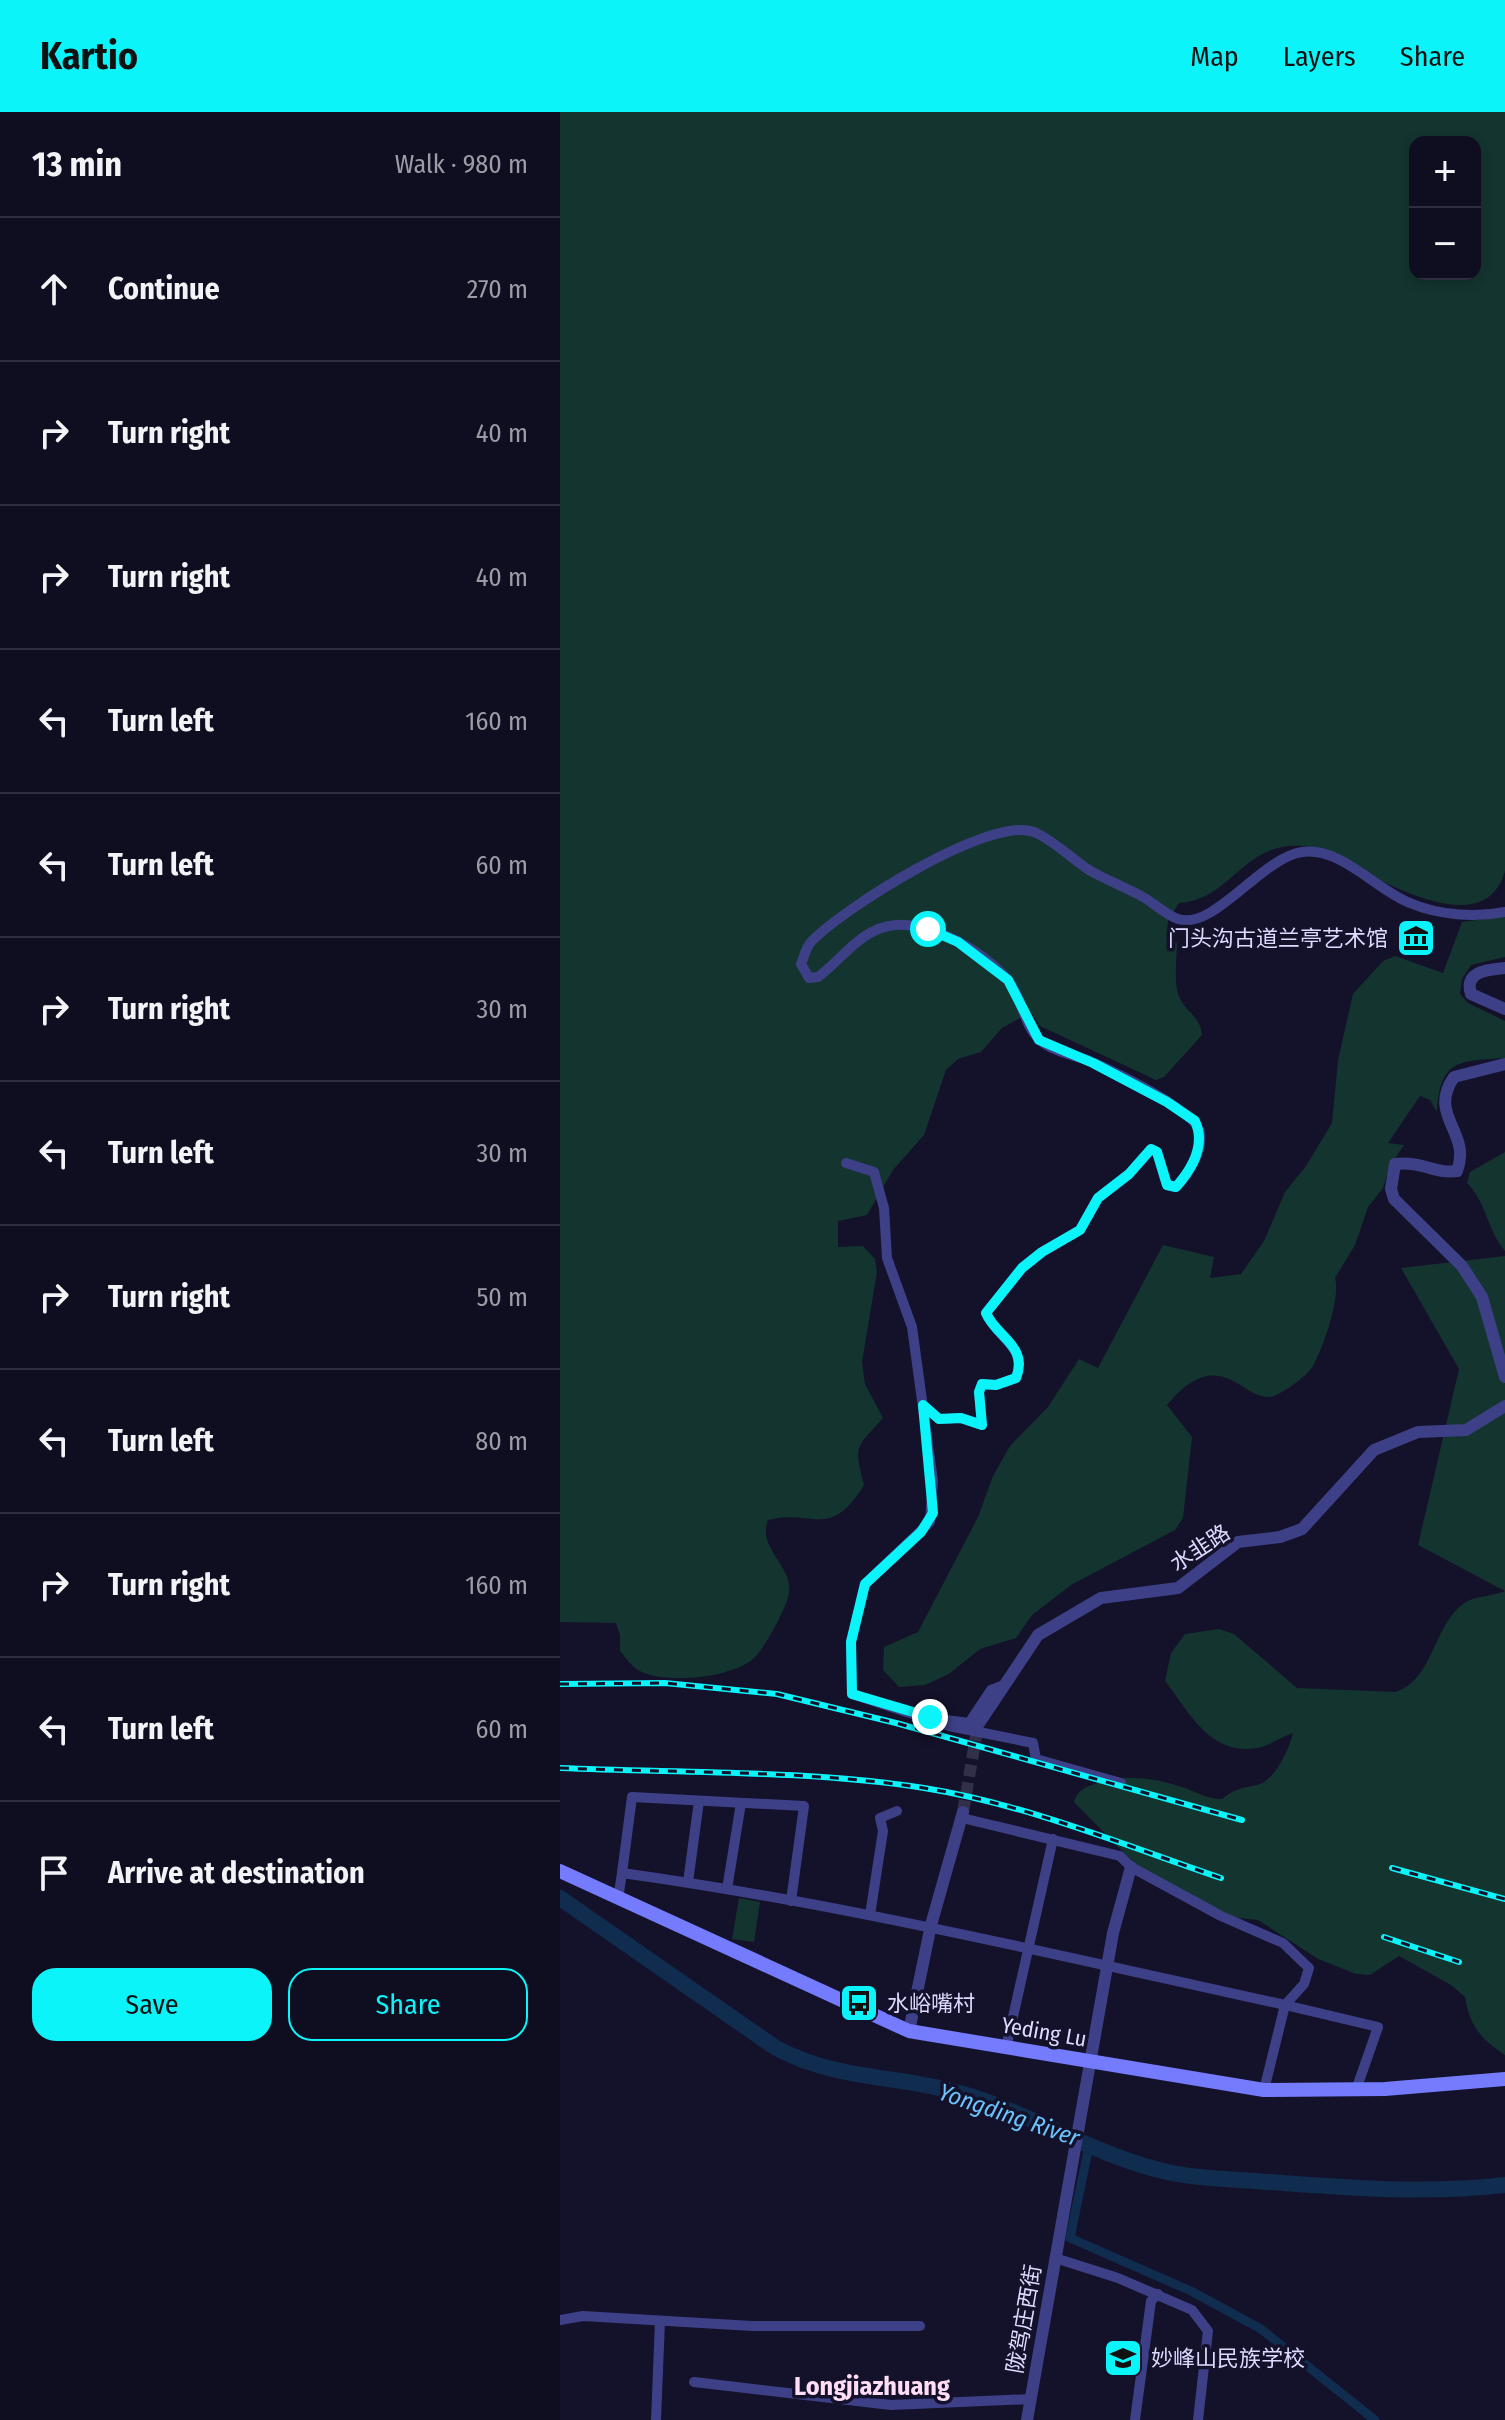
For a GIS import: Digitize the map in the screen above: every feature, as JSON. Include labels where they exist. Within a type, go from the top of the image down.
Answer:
[{"type":"main road","name":"Yeding Lu","points":[[560,1871],[909,2031],[1092,2065],[1264,2090],[1356,2090],[1505,2079]]},
{"type":"street","points":[[923,1405],[939,1419],[961,1418],[982,1425],[979,1392],[982,1384],[996,1385],[1016,1378],[1019,1369],[1012,1341],[991,1326],[986,1313],[995,1299],[1042,1252],[1080,1230],[1098,1198],[1129,1174],[1151,1149],[1157,1152],[1167,1185],[1176,1187],[1190,1172],[1200,1131],[1195,1121],[1167,1102],[1093,1063],[1039,1040],[1008,980],[958,942],[928,929],[888,926],[864,937],[818,977],[809,978],[801,964],[809,944],[848,911],[894,882],[946,854],[993,834],[1013,830],[1033,831],[1091,871],[1179,920],[1203,919],[1266,868],[1301,852],[1322,854],[1342,862],[1409,903],[1445,913],[1505,912]]},
{"type":"street","points":[[1505,968],[1481,971],[1471,977],[1469,986],[1471,994],[1505,1009]]},
{"type":"street","points":[[1505,1064],[1454,1077],[1443,1096],[1444,1109],[1459,1144],[1461,1159],[1457,1171],[1444,1173],[1415,1162],[1395,1164],[1391,1189],[1394,1199],[1462,1266],[1482,1297],[1505,1377]]},
{"type":"street","points":[[846,1163],[874,1172],[884,1208],[887,1258],[912,1327],[933,1513],[921,1532],[865,1584],[851,1642],[852,1694],[926,1718],[1001,1738],[1033,1743],[1036,1759],[1121,1783]]},
{"type":"street","name":"水韭路","points":[[978,1725],[1038,1635],[1101,1598],[1178,1588],[1238,1542],[1280,1537],[1302,1529],[1374,1450],[1418,1432],[1466,1430],[1505,1406]]},
{"type":"street","points":[[926,1718],[969,1723],[991,1690],[1004,1685]]},
{"type":"street","points":[[618,1899],[632,1797],[804,1806],[791,1901]]},
{"type":"street","points":[[688,1882],[699,1801]]},
{"type":"street","points":[[727,1889],[741,1803]]},
{"type":"street","points":[[870,1915],[883,1831],[880,1818],[897,1811]]},
{"type":"street","points":[[909,2031],[931,1925],[963,1815],[1120,1856],[1131,1867],[1221,1916],[1283,1943],[1309,1968],[1304,1984],[1285,2005],[1264,2090]]},
{"type":"street","points":[[1006,2048],[1053,1839]]},
{"type":"street","name":"陇驾庄西街","points":[[1027,2420],[1092,2065],[1107,1966],[1131,1867]]},
{"type":"street","points":[[622,1873],[931,1925],[1378,2027],[1356,2090]]},
{"type":"street","points":[[1055,2258],[1158,2294],[1192,2310],[1208,2331],[1198,2420]]},
{"type":"street","points":[[1135,2420],[1151,2301],[1158,2294]]},
{"type":"street","points":[[560,2320],[583,2316],[752,2326],[920,2326]]},
{"type":"street","points":[[656,2420],[660,2321]]},
{"type":"street","points":[[694,2382],[891,2405],[1031,2399]]},
{"type":"green space","points":[[560,112],[1505,112],[1505,871],[1492,894],[1471,904],[1445,904],[1416,896],[1311,847],[1288,846],[1269,851],[1213,891],[1198,899],[1179,903],[1168,920],[1167,940],[1177,943],[1176,981],[1179,996],[1197,1020],[1202,1035],[1164,1077],[1156,1080],[1040,1026],[1031,1012],[1002,1028],[981,1052],[958,1059],[946,1070],[924,1135],[893,1170],[867,1215],[838,1221],[838,1247],[863,1246],[875,1259],[877,1272],[862,1362],[865,1384],[883,1418],[863,1441],[858,1453],[864,1485],[852,1502],[830,1518],[783,1517],[768,1520],[767,1540],[786,1574],[789,1593],[764,1646],[744,1665],[700,1677],[653,1676],[636,1668],[620,1651],[616,1623],[560,1622]]},
{"type":"green space","points":[[1505,916],[1505,957],[1471,965],[1462,979],[1460,994],[1468,1003],[1505,1021],[1505,1058],[1475,1060],[1455,1066],[1442,1082],[1437,1112],[1430,1100],[1420,1096],[1388,1143],[1404,1145],[1390,1166],[1383,1188],[1368,1207],[1355,1245],[1335,1278],[1336,1297],[1330,1322],[1310,1370],[1274,1396],[1263,1397],[1217,1376],[1203,1377],[1186,1386],[1167,1405],[1192,1437],[1183,1518],[1175,1530],[1071,1585],[1032,1615],[1016,1638],[980,1649],[949,1674],[925,1685],[899,1687],[883,1670],[884,1647],[918,1632],[978,1517],[993,1476],[1010,1446],[1048,1407],[1079,1359],[1098,1368],[1163,1245],[1214,1257],[1210,1278],[1241,1274],[1264,1241],[1285,1192],[1306,1166],[1332,1123],[1338,1060],[1353,994],[1383,961],[1395,956],[1443,973],[1462,922]]},
{"type":"green space","points":[[1505,1152],[1505,1251],[1479,1199],[1467,1183],[1470,1172]]},
{"type":"green space","points":[[1505,1256],[1505,1591],[1418,1545],[1459,1369],[1401,1268]]},
{"type":"green space","points":[[1505,1591],[1505,2055],[1478,2030],[1465,1997],[1451,1985],[1399,1956],[1370,1975],[1356,1974],[1318,1959],[1258,1920],[1230,1917],[1135,1864],[1074,1802],[1080,1792],[1089,1786],[1130,1778],[1163,1782],[1222,1799],[1234,1791],[1264,1782],[1280,1764],[1293,1733],[1257,1748],[1240,1749],[1226,1745],[1202,1729],[1165,1681],[1171,1653],[1185,1634],[1219,1629],[1234,1634],[1297,1688],[1396,1692],[1418,1676],[1445,1626],[1463,1604]]},
{"type":"green space","points":[[739,1898],[760,1902],[754,1942],[732,1939]]},
{"type":"waterway","name":"Yongding River","points":[[560,1898],[776,2048],[800,2059],[846,2072],[963,2094],[1155,2169],[1211,2178],[1358,2188],[1416,2190],[1505,2185]]},
{"type":"waterway","points":[[1089,2146],[1070,2238],[1191,2291],[1261,2329],[1375,2420]]},
{"type":"tunnel","points":[[963,1812],[978,1725]]},
{"type":"railway","points":[[560,1684],[665,1683],[777,1694],[896,1723],[1242,1820]]},
{"type":"railway","points":[[560,1768],[789,1775],[924,1788],[1037,1815],[1221,1878]]},
{"type":"railway","points":[[1392,1868],[1505,1899]]},
{"type":"railway","points":[[1384,1937],[1459,1962]]},
{"type":"place","name":"门头沟古道兰亭艺术馆","points":[[1416,938]]},
{"type":"place","name":"水峪嘴村","points":[[859,2003]]},
{"type":"place","name":"妙峰山民族学校","points":[[1123,2358]]},
{"type":"district","name":"Longjiazhuang","points":[[872,2386]]},
{"type":"route","points":[[928,929],[958,942],[1008,980],[1039,1040],[1093,1063],[1167,1102],[1195,1121],[1200,1131],[1190,1172],[1176,1187],[1167,1185],[1157,1152],[1151,1149],[1129,1174],[1098,1198],[1080,1230],[1042,1252],[1022,1268],[995,1299],[986,1313],[991,1326],[1012,1341],[1019,1369],[1016,1378],[996,1385],[982,1384],[979,1392],[984,1420],[982,1425],[961,1418],[939,1419],[923,1405],[933,1481],[933,1513],[921,1532],[865,1584],[851,1642],[852,1694],[930,1717]]}]
